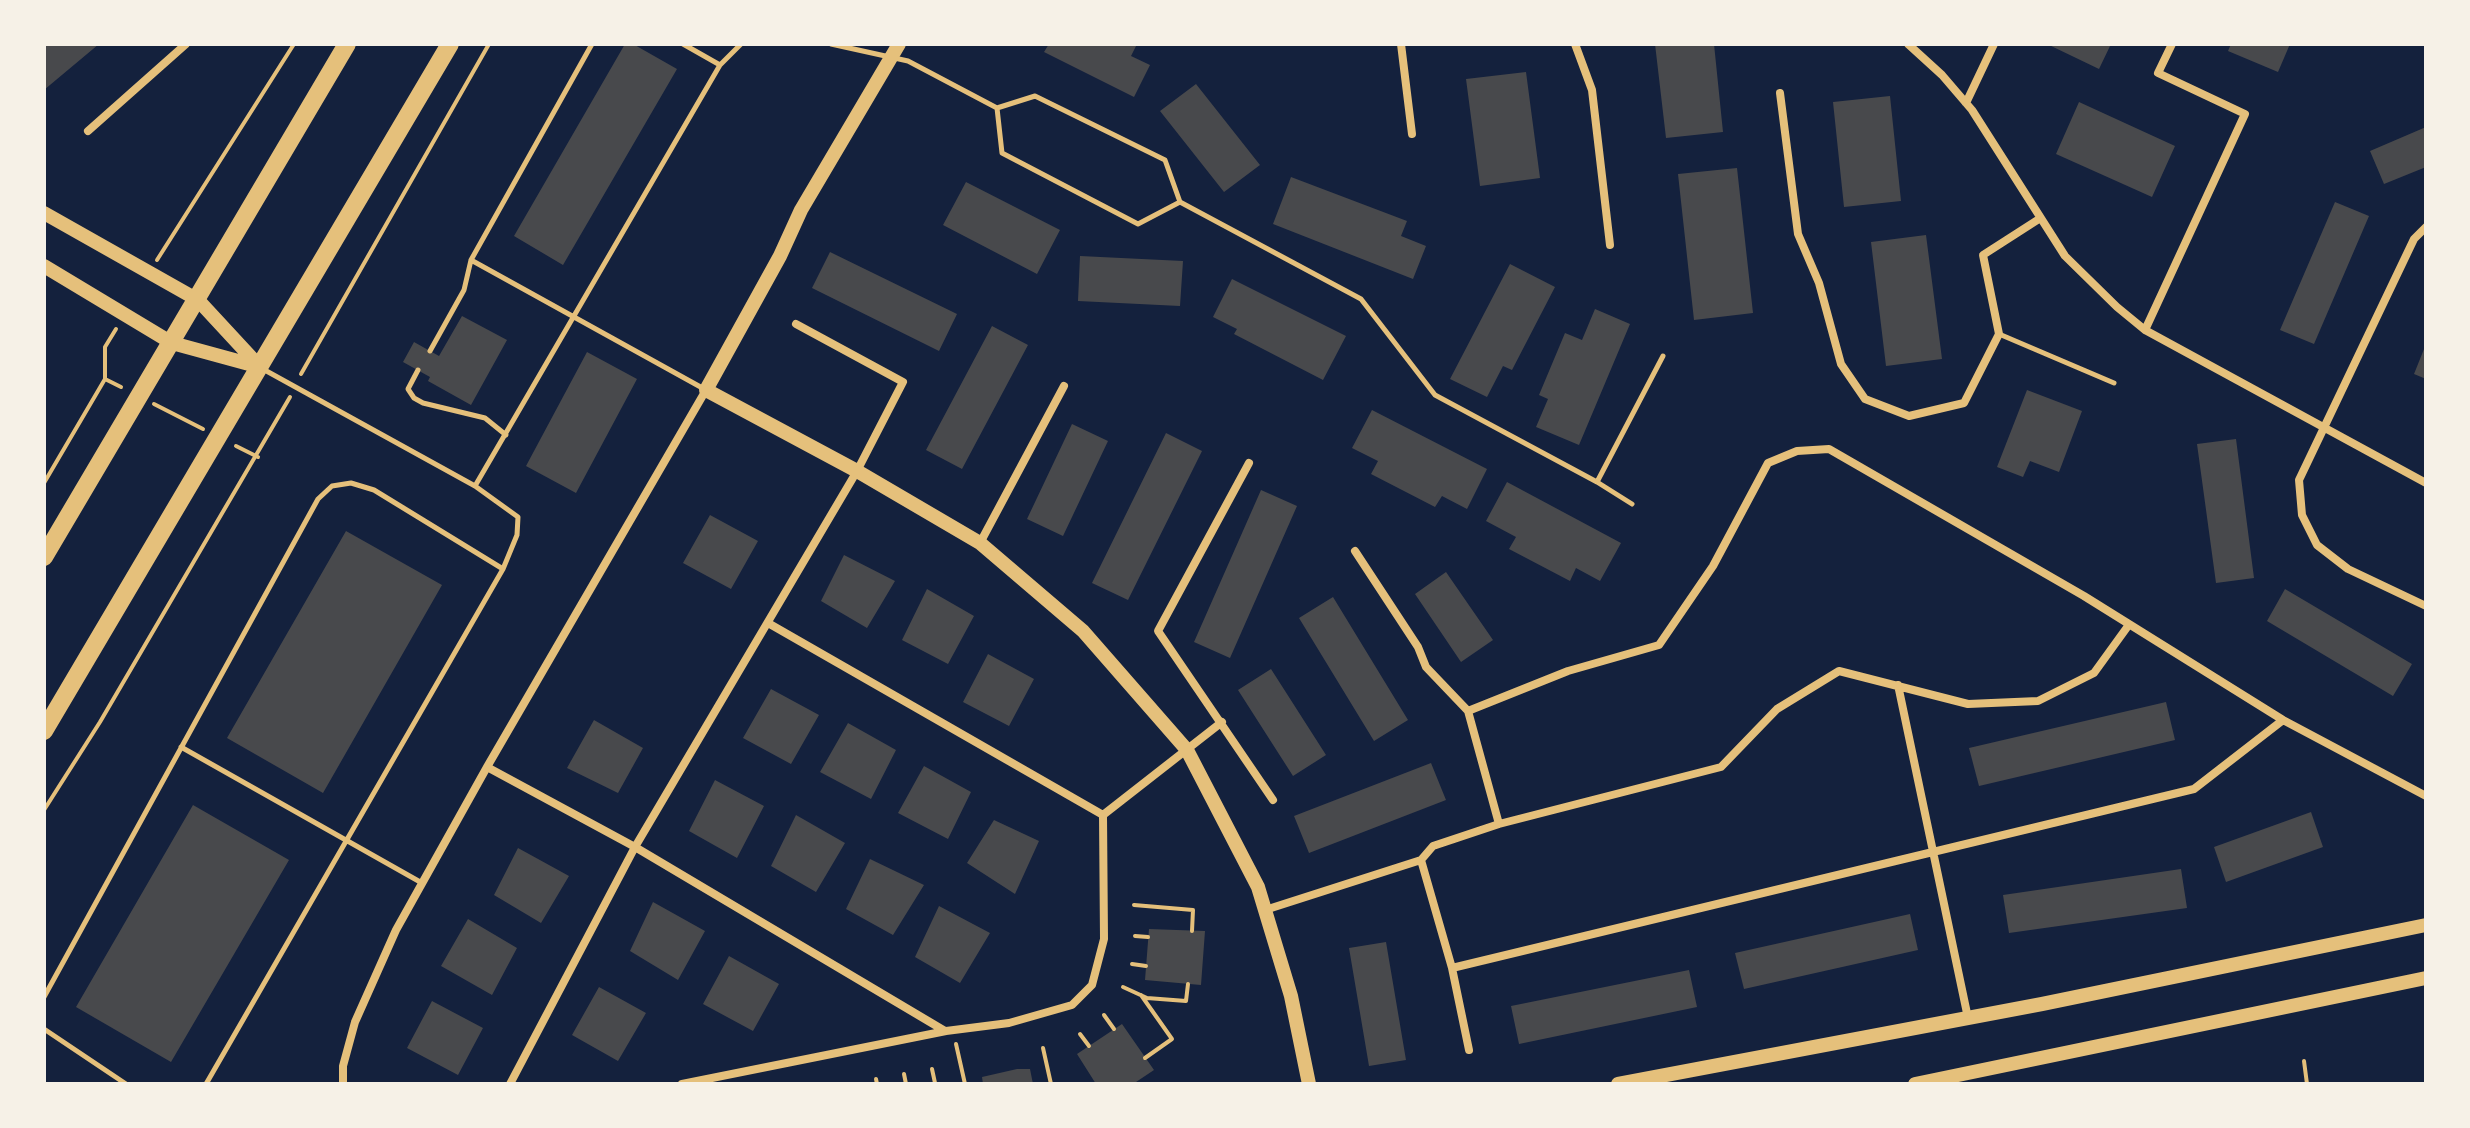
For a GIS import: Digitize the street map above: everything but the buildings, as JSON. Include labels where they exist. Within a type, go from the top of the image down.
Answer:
[{"type":"highway","points":[[44,557],[347,44]]},
{"type":"highway","points":[[44,731],[450,44]]},
{"type":"street","points":[[88,131],[186,44]]},
{"type":"street","points":[[343,1084],[343,1066],[355,1022],[376,969],[487,767],[706,390],[780,256],[801,210],[899,44]]},
{"type":"street","points":[[1401,44],[1412,134]]},
{"type":"street","points":[[1575,44],[1592,90],[1610,245]]},
{"type":"street","points":[[1908,44],[1966,103],[2039,219],[2086,278],[2145,330],[2426,483]]},
{"type":"street","points":[[1966,103],[1994,44]]},
{"type":"street","points":[[2145,330],[2245,114],[2158,73],[2172,44]]},
{"type":"street","points":[[1780,93],[1798,234],[1819,283],[1841,364],[1865,399],[1909,416],[1964,403],[1999,334],[1983,255],[2039,219]]},
{"type":"street","points":[[44,213],[198,300],[260,367]]},
{"type":"street","points":[[2426,227],[2414,239],[2321,426],[2299,480],[2302,515],[2317,545],[2348,569],[2426,606]]},
{"type":"street","points":[[44,266],[172,343],[260,367]]},
{"type":"street","points":[[510,1084],[635,847],[857,471],[903,382],[796,324]]},
{"type":"street","points":[[980,543],[1064,386]]},
{"type":"street","points":[[706,390],[857,471],[980,543],[1083,631],[1187,750],[1242,853],[1265,910],[1291,996],[1309,1084]]},
{"type":"street","points":[[1468,711],[1568,671],[1659,645],[1713,566],[1768,463],[1797,451],[1829,449],[2084,596],[2283,720],[2426,796]]},
{"type":"street","points":[[1249,463],[1158,631],[1273,800]]},
{"type":"street","points":[[1355,551],[1418,647],[1426,667],[1468,711],[1499,824]]},
{"type":"street","points":[[768,623],[1103,815]]},
{"type":"street","points":[[1265,910],[1421,860],[1433,846],[1499,824],[1721,767],[1777,709],[1839,671],[1968,704],[2038,701],[2094,673],[2128,626]]},
{"type":"street","points":[[1898,685],[1968,1018]]},
{"type":"street","points":[[1452,968],[1934,849],[2194,789],[2283,720]]},
{"type":"street","points":[[1103,815],[1222,722]]},
{"type":"street","points":[[487,767],[635,847],[946,1031]]},
{"type":"street","points":[[682,1084],[946,1031],[1045,1015],[1072,1005],[1092,985],[1104,939],[1103,815]]},
{"type":"street","points":[[1421,860],[1452,968],[1469,1050]]},
{"type":"street","points":[[1618,1084],[1968,1018],[2426,925]]},
{"type":"street","points":[[1915,1084],[1980,1078],[2426,978]]},
{"type":"lane","points":[[430,351],[464,290],[471,260],[592,44]]},
{"type":"lane","points":[[683,44],[720,65]]},
{"type":"lane","points":[[475,486],[720,65],[741,44]]},
{"type":"lane","points":[[831,44],[908,61],[997,108],[1035,96],[1165,160],[1180,202],[1361,299],[1435,395],[1632,504]]},
{"type":"lane","points":[[997,108],[1002,153],[1124,217],[1138,224],[1180,202]]},
{"type":"lane","points":[[471,260],[706,390]]},
{"type":"lane","points":[[1999,334],[2114,383]]},
{"type":"lane","points":[[1597,482],[1663,356]]},
{"type":"lane","points":[[206,1084],[503,569],[515,544],[518,517],[475,486],[260,367]]},
{"type":"lane","points":[[418,370],[408,389],[414,398],[485,418],[506,435]]},
{"type":"lane","points":[[44,997],[318,499],[332,486],[351,483],[374,490],[503,569]]},
{"type":"lane","points":[[181,747],[422,883]]},
{"type":"lane","points":[[44,1029],[51,1037],[126,1084]]},
{"type":"path","points":[[44,810],[258,457],[314,347],[489,44]]},
{"type":"path","points":[[105,379],[258,457]]},
{"type":"path","points":[[1134,905],[1193,910],[1192,931]]},
{"type":"path","points":[[1135,936],[1148,937]]},
{"type":"path","points":[[1132,964],[1146,966]]},
{"type":"path","points":[[1123,987],[1141,995],[1186,1001],[1188,984]]},
{"type":"path","points":[[1141,995],[1172,1039],[1145,1058]]},
{"type":"path","points":[[1104,1015],[1114,1029]]},
{"type":"path","points":[[1080,1034],[1089,1046]]},
{"type":"path","points":[[956,1044],[965,1084]]},
{"type":"path","points":[[1043,1048],[1051,1084]]},
{"type":"path","points":[[2304,1061],[2307,1084]]},
{"type":"path","points":[[932,1069],[935,1083]]},
{"type":"path","points":[[904,1074],[906,1084]]}]
